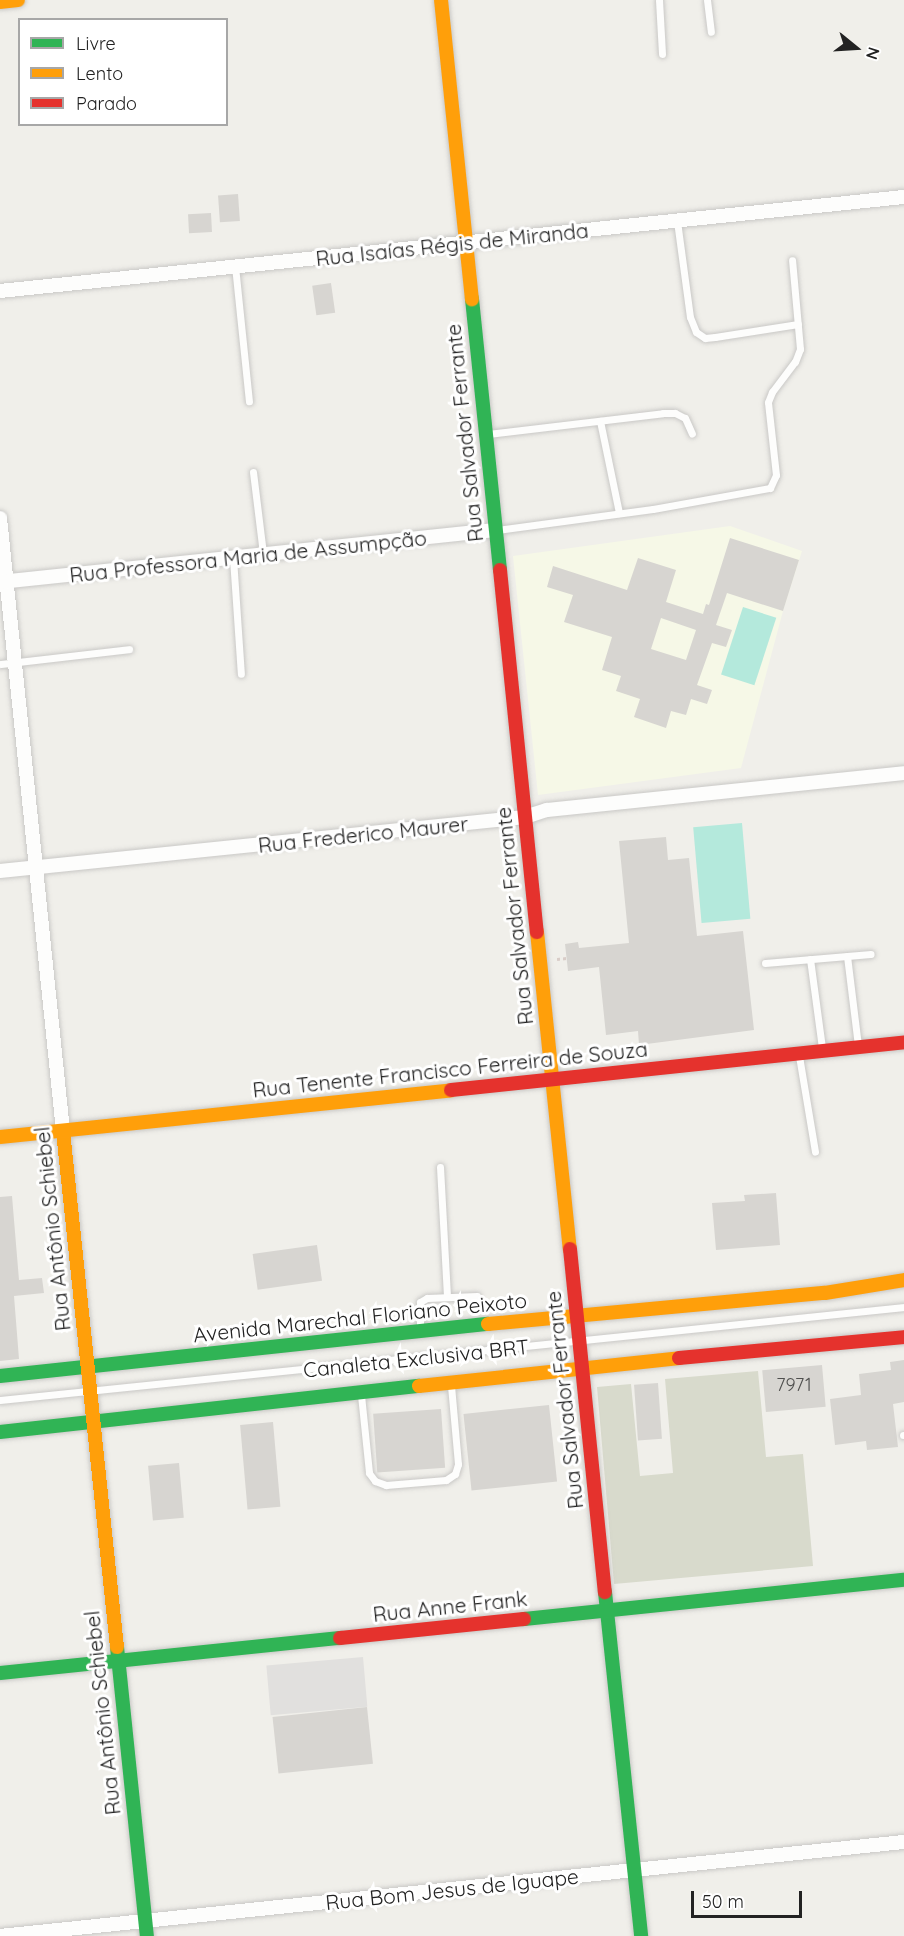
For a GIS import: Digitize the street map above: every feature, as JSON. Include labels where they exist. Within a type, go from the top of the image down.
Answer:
[{"type":"main road","points":[[0,2],[18,0]]},
{"type":"main road","name":"Rua Salvador Ferrante","points":[[441,0],[641,1936]]},
{"type":"main road","name":"Rua Tenente Francisco Ferreira de Souza","points":[[0,1137],[904,1042]]},
{"type":"main road","name":"Rua Antônio Schiebel","points":[[63,1131],[147,1936]]},
{"type":"main road","name":"Avenida Marechal Floriano Peixoto","points":[[0,1376],[577,1315],[825,1293],[904,1280]]},
{"type":"main road","points":[[0,1432],[757,1349],[795,1348],[904,1337]]},
{"type":"main road","name":"Rua Anne Frank","points":[[0,1673],[904,1580]]},
{"type":"street","name":"Rua Isaías Régis de Miranda","points":[[0,291],[904,197]]},
{"type":"street","name":"Rua Antônio Schiebel","points":[[0,518],[3,582],[15,662],[63,1131]]},
{"type":"street","name":"Rua Professora Maria de Assumpção","points":[[3,582],[495,530]]},
{"type":"street","name":"Rua Frederico Maurer","points":[[0,871],[525,817],[547,810],[904,773]]},
{"type":"street","name":"Rua Bom Jesus de Iguape","points":[[0,1936],[904,1842]]},
{"type":"lane","points":[[659,0],[662,54]]},
{"type":"lane","points":[[707,0],[711,32]]},
{"type":"lane","points":[[677,220],[690,317],[696,332],[705,338],[715,338],[798,324]]},
{"type":"lane","points":[[495,530],[619,513],[770,488],[776,476],[768,402],[772,392],[795,362],[800,349],[792,260]]},
{"type":"lane","points":[[235,266],[249,401]]},
{"type":"lane","points":[[486,435],[675,413],[685,418],[692,434]]},
{"type":"lane","points":[[600,421],[619,513]]},
{"type":"lane","points":[[253,472],[263,554]]},
{"type":"lane","points":[[233,558],[241,674]]},
{"type":"lane","points":[[0,663],[129,649]]},
{"type":"lane","points":[[765,963],[872,954]]},
{"type":"lane","points":[[847,956],[858,1047]]},
{"type":"lane","points":[[810,959],[823,1051]]},
{"type":"lane","points":[[798,1053],[815,1152]]},
{"type":"lane","points":[[440,1167],[447,1297]]},
{"type":"lane","points":[[420,1332],[420,1302],[427,1298],[477,1296]]},
{"type":"lane","name":"Canaleta Exclusiva BRT","points":[[0,1401],[904,1307]]},
{"type":"lane","points":[[361,1392],[369,1473],[375,1481],[386,1485],[447,1480],[455,1474],[458,1464],[451,1382]]},
{"type":"shaded area","points":[[730,526],[802,551],[783,611],[741,768],[538,795],[513,556]]},
{"type":"shaded area","points":[[743,607],[776,618],[754,685],[721,675]]},
{"type":"shaded area","points":[[742,823],[750,919],[702,923],[693,827]]},
{"type":"shaded area","points":[[758,1371],[766,1457],[803,1454],[813,1566],[614,1584],[597,1387],[631,1384],[640,1476],[673,1473],[665,1379]]},
{"type":"shaded area","points":[[363,1657],[367,1707],[271,1715],[266,1665]]},
{"type":"building","points":[[238,194],[240,221],[220,222],[218,195]]},
{"type":"building","points":[[211,213],[212,232],[189,233],[188,214]]},
{"type":"building","points":[[331,283],[335,313],[316,315],[312,286]]},
{"type":"building","points":[[730,538],[799,560],[783,611],[727,593],[716,625],[732,630],[726,647],[712,643],[697,685],[712,690],[707,704],[691,699],[686,715],[671,711],[666,728],[634,717],[640,699],[616,691],[621,676],[602,670],[612,637],[564,622],[573,595],[547,587],[553,566],[627,590],[638,558],[676,570],[666,602],[703,614],[706,604],[709,605]],"holes":[[[661,618],[696,630],[686,660],[651,649]]]},
{"type":"building","points":[[666,837],[668,860],[689,858],[697,936],[743,931],[754,1030],[639,1045],[638,1031],[606,1035],[599,967],[568,971],[565,944],[578,942],[579,948],[629,943],[619,841]]},
{"type":"building","points":[[776,1193],[780,1245],[716,1250],[712,1203],[745,1201],[744,1195]]},
{"type":"building","points":[[12,1196],[19,1280],[42,1278],[44,1293],[14,1296],[19,1359],[0,1361],[0,1197]]},
{"type":"building","points":[[317,1245],[322,1281],[258,1290],[253,1254]]},
{"type":"building","points":[[904,1360],[904,1402],[893,1404],[898,1447],[867,1450],[866,1441],[835,1445],[830,1399],[861,1395],[859,1374],[891,1370],[890,1362]]},
{"type":"building","points":[[822,1365],[826,1407],[766,1412],[762,1370]]},
{"type":"building","points":[[658,1383],[662,1439],[638,1441],[634,1385]]},
{"type":"building","points":[[549,1405],[557,1482],[472,1491],[463,1414]]},
{"type":"building","points":[[441,1409],[445,1468],[377,1473],[373,1414]]},
{"type":"building","points":[[273,1422],[280,1507],[248,1510],[240,1425]]},
{"type":"building","points":[[179,1463],[184,1518],[153,1520],[148,1466]]},
{"type":"building","points":[[367,1707],[373,1764],[278,1774],[273,1717]]},
{"type":"traffic: fast","points":[[472,299],[500,570]]},
{"type":"traffic: fast","points":[[0,1376],[488,1324]]},
{"type":"traffic: fast","points":[[0,1432],[419,1386]]},
{"type":"traffic: fast","points":[[524,1619],[904,1580]]},
{"type":"traffic: fast","points":[[605,1592],[641,1936]]},
{"type":"traffic: fast","points":[[0,1673],[340,1638]]},
{"type":"traffic: fast","points":[[117,1647],[147,1936]]},
{"type":"traffic: slow","points":[[0,2],[18,0]]},
{"type":"traffic: slow","points":[[441,0],[472,299]]},
{"type":"traffic: slow","points":[[537,932],[570,1249]]},
{"type":"traffic: slow","points":[[0,1137],[451,1090]]},
{"type":"traffic: slow","points":[[63,1131],[117,1647]]},
{"type":"traffic: slow","points":[[488,1324],[825,1293],[904,1280]]},
{"type":"traffic: slow","points":[[419,1386],[679,1358]]},
{"type":"traffic: jam","points":[[500,570],[537,932]]},
{"type":"traffic: jam","points":[[451,1090],[904,1042]]},
{"type":"traffic: jam","points":[[570,1249],[605,1592]]},
{"type":"traffic: jam","points":[[679,1358],[904,1337]]},
{"type":"traffic: jam","points":[[340,1638],[524,1619]]}]
